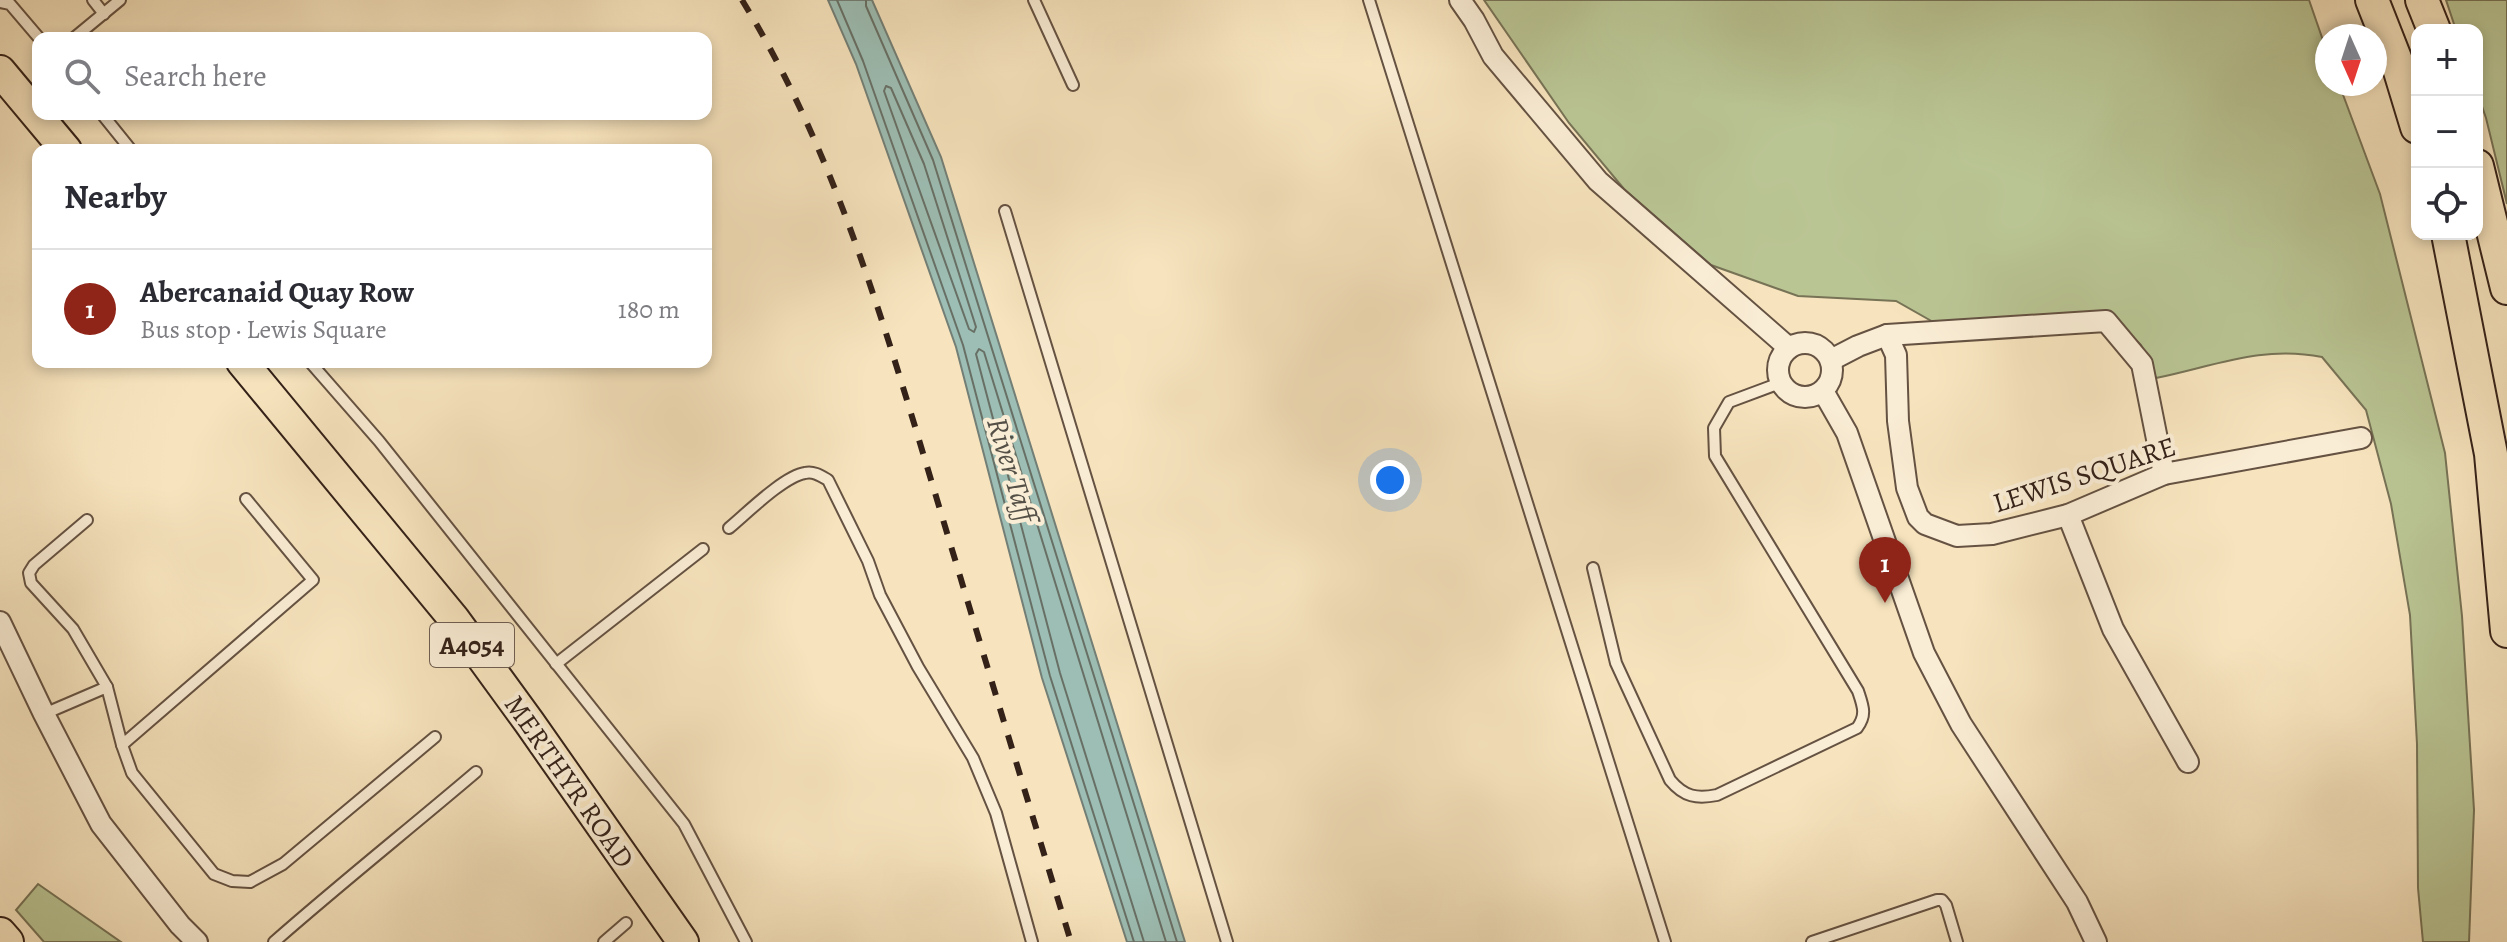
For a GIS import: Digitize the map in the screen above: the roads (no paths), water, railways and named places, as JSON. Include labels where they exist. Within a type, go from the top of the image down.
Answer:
[{"type":"highway","points":[[2372,0],[2411,107]]},
{"type":"highway","points":[[2422,0],[2432,24]]},
{"type":"highway","points":[[2477,168],[2507,288]]},
{"type":"highway","points":[[2449,240],[2491,454],[2507,631]]},
{"type":"highway","points":[[0,934],[7,942]]},
{"type":"main road","points":[[0,71],[32,109]]},
{"type":"main road","points":[[41,120],[61,144]]},
{"type":"main road","name":"MERTHYR ROAD","points":[[247,368],[454,619],[683,942]]},
{"type":"street","points":[[1460,0],[1493,56],[1598,181],[1789,348]]},
{"type":"street","points":[[1831,360],[1887,335],[2106,321],[2142,364],[2164,474]]},
{"type":"street","name":"LEWIS SQUARE","points":[[1887,335],[1896,355],[1898,421],[1907,488],[1918,517],[1925,524],[1957,536],[1992,534],[2068,515],[2164,474],[2361,438]]},
{"type":"street","points":[[1796,344],[1813,344],[1827,353],[1831,360],[1832,377],[1823,391],[1808,398],[1800,397],[1792,395],[1780,383],[1777,368],[1783,353],[1789,348],[1796,344]]},
{"type":"street","points":[[1823,391],[1847,433],[1924,653],[1961,724],[2077,902],[2096,942]]},
{"type":"street","points":[[2068,515],[2113,629],[2188,762]]},
{"type":"street","points":[[0,622],[101,824],[180,925],[197,942]]},
{"type":"lane","points":[[93,0],[104,14]]},
{"type":"lane","points":[[82,32],[120,0]]},
{"type":"lane","points":[[1034,0],[1073,85]]},
{"type":"lane","points":[[1369,0],[1665,942]]},
{"type":"lane","points":[[7,2],[34,32]]},
{"type":"lane","points":[[107,120],[126,144]]},
{"type":"lane","points":[[1005,211],[1227,942]]},
{"type":"lane","points":[[315,368],[379,441],[684,824],[746,942]]},
{"type":"lane","points":[[1593,568],[1616,663],[1670,780],[1684,793],[1694,798],[1717,795],[1857,728],[1863,720],[1864,708],[1858,691],[1715,456],[1714,428],[1729,402],[1780,383]]},
{"type":"lane","points":[[729,528],[790,478],[806,472],[828,480],[868,561],[886,607],[973,758],[996,813],[1032,942]]},
{"type":"lane","points":[[122,745],[313,580],[246,499]]},
{"type":"lane","points":[[87,520],[34,565],[29,573],[31,583],[73,629],[107,687],[132,773],[214,874],[232,881],[250,882],[283,864],[435,737]]},
{"type":"lane","points":[[556,664],[703,549]]},
{"type":"lane","points":[[44,714],[107,687]]},
{"type":"lane","points":[[274,942],[476,772]]},
{"type":"lane","points":[[1812,942],[1937,900],[1942,900],[1946,905],[1957,942]]},
{"type":"lane","points":[[604,942],[626,923]]},
{"type":"water","name":"River Taff","points":[[828,0],[872,0],[941,157],[1185,942],[1127,942],[1042,678],[956,347],[856,64]]},
{"type":"railway","points":[[742,0],[803,115],[829,174],[874,296],[1071,942]]},
{"type":"place","name":"Abercanaid Quay Row","points":[[1885,603]]}]
